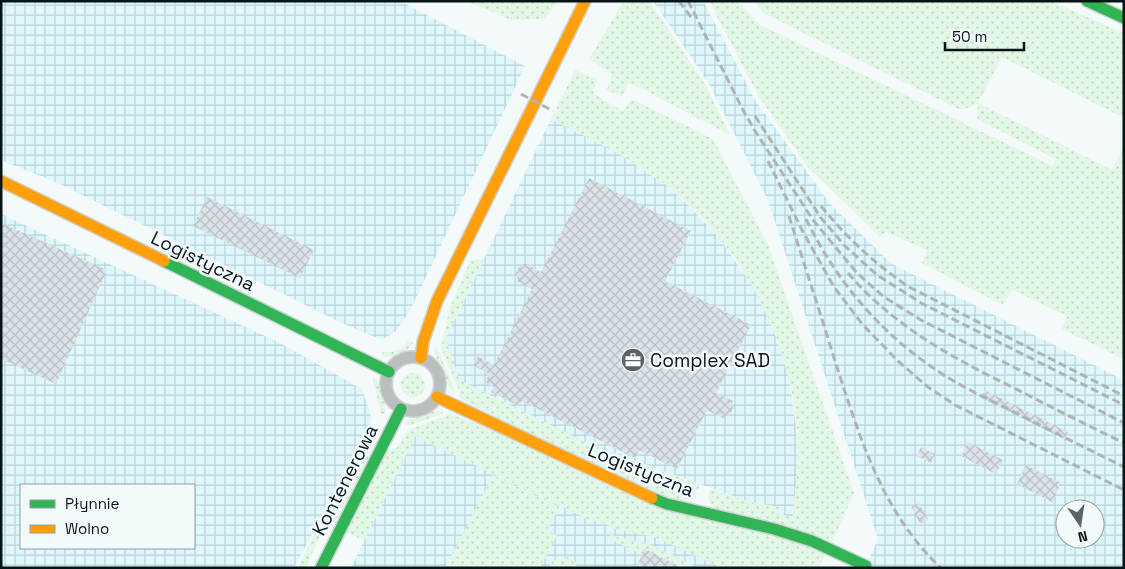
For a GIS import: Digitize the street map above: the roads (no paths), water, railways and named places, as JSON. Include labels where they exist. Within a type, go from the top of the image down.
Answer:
[{"type":"street","points":[[421,358],[437,301],[585,1]]},
{"type":"street","points":[[1087,1],[1124,18]]},
{"type":"street","name":"Logistyczna","points":[[1,181],[389,372]]},
{"type":"street","points":[[414,357],[421,358],[433,365],[438,371],[441,385],[437,397],[432,404],[420,410],[412,411],[402,408],[394,402],[387,390],[386,383],[389,372],[401,360],[414,357]]},
{"type":"street","name":"Logistyczna","points":[[437,397],[630,489],[668,504],[774,529],[812,541],[866,566]]},
{"type":"street","name":"Kontenerowa","points":[[321,568],[402,408]]},
{"type":"railway","points":[[679,1],[691,17]]},
{"type":"railway","points":[[688,1],[755,131],[813,220],[857,273],[884,297],[921,320],[1124,423]]},
{"type":"railway","points":[[521,94],[553,111]]},
{"type":"railway","points":[[755,116],[821,218],[845,246],[877,275],[923,304],[1124,405]]},
{"type":"railway","points":[[768,161],[803,232],[834,287],[863,325],[898,361],[928,387],[955,405],[1124,490]]},
{"type":"railway","points":[[821,206],[862,250],[909,287],[1124,396]]},
{"type":"railway","points":[[789,216],[853,417],[875,472],[903,523],[920,546],[941,568]]},
{"type":"railway","points":[[806,219],[817,241],[843,281],[874,318],[909,350],[959,384],[1124,467]]},
{"type":"railway","points":[[848,273],[884,309],[925,339],[991,377],[1124,443]]},
{"type":"place","name":"Complex SAD","points":[[633,360]]}]
